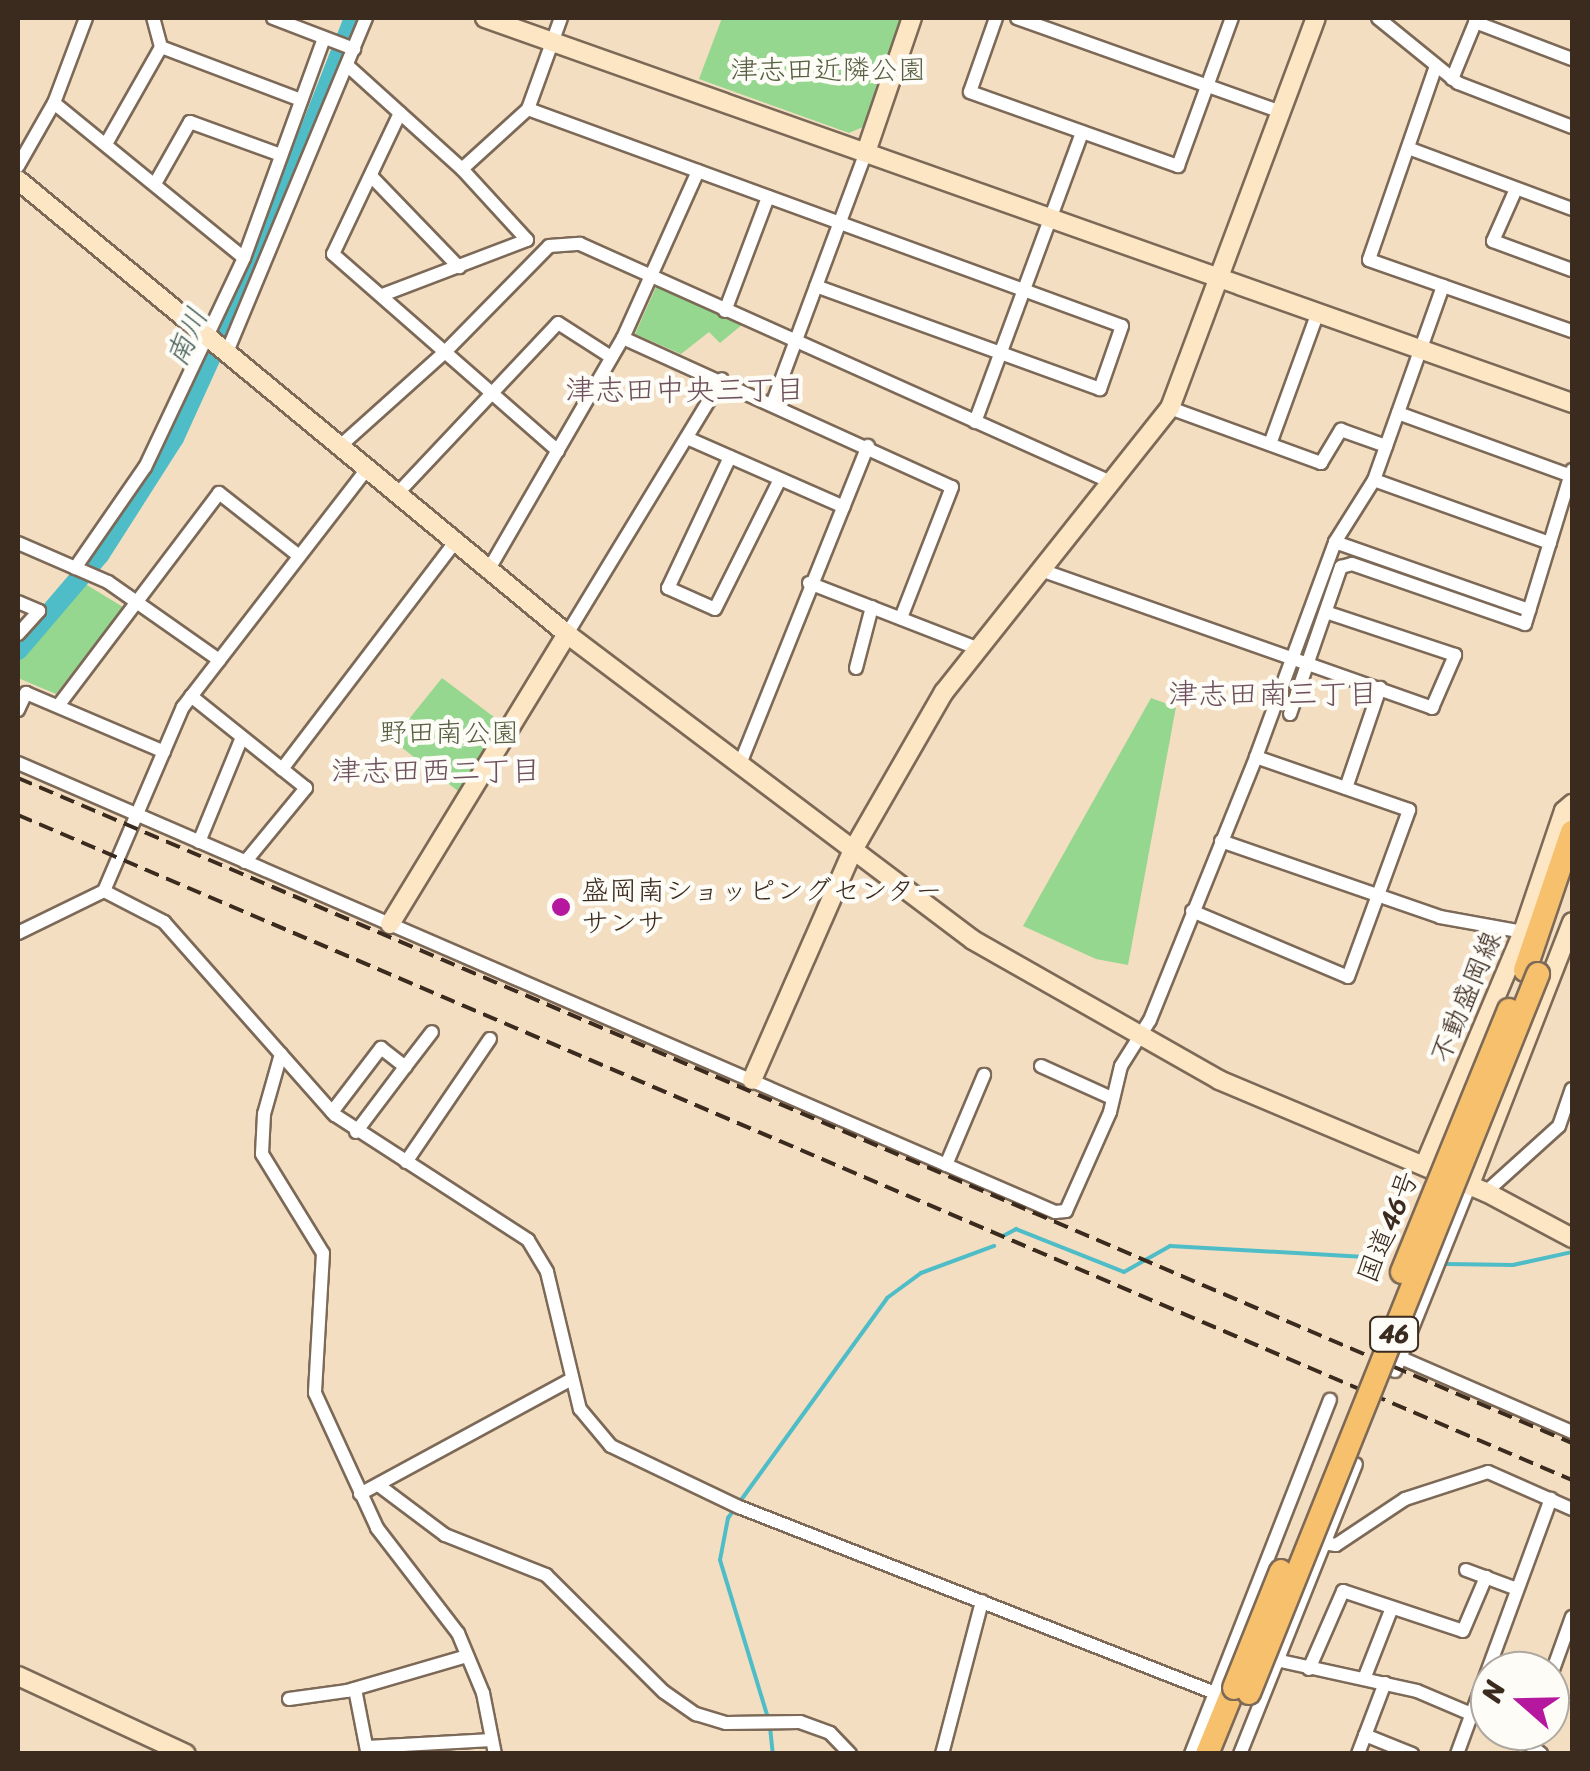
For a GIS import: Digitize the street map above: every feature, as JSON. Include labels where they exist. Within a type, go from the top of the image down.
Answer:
[{"type":"highway","name":"国道46号","points":[[1532,972],[1572,832]]},
{"type":"highway","name":"国道46号","points":[[1207,1754],[1572,878]]},
{"type":"highway","name":"国道46号","points":[[1224,1754],[1233,1691]]},
{"type":"street","points":[[18,166],[54,103],[86,18]]},
{"type":"street","points":[[106,144],[161,47],[154,18]]},
{"type":"street","points":[[273,18],[354,49]]},
{"type":"street","points":[[227,352],[366,18]]},
{"type":"street","points":[[485,18],[1218,281],[1572,403]]},
{"type":"street","points":[[462,170],[528,108],[561,18]]},
{"type":"street","points":[[772,402],[912,18]]},
{"type":"street","points":[[996,18],[970,92],[1178,166],[1208,86],[1226,19]]},
{"type":"street","points":[[1017,18],[1281,112]]},
{"type":"street","points":[[752,1080],[853,850],[897,768],[977,648],[1170,408],[1316,18]]},
{"type":"street","points":[[1378,18],[1402,24],[1436,66],[1452,79],[1572,127]]},
{"type":"street","points":[[1452,79],[1476,20],[1572,59]]},
{"type":"street","points":[[75,568],[145,467],[244,258],[324,38]]},
{"type":"street","points":[[161,47],[302,100]]},
{"type":"street","points":[[348,66],[462,170],[528,240],[382,295]]},
{"type":"street","points":[[1436,66],[1369,260],[1572,331]]},
{"type":"street","points":[[54,103],[156,182],[244,258]]},
{"type":"street","points":[[528,108],[1122,326],[1100,390],[816,286]]},
{"type":"street","points":[[400,114],[333,254],[558,451]]},
{"type":"street","points":[[156,182],[190,122],[281,156]]},
{"type":"street","points":[[975,422],[1082,132]]},
{"type":"street","points":[[1408,148],[1572,209]]},
{"type":"street","points":[[490,569],[622,338],[698,171]]},
{"type":"street","points":[[370,176],[459,266]]},
{"type":"street","points":[[18,180],[567,634],[974,940],[1220,1080],[1425,1164],[1572,1238]]},
{"type":"street","points":[[1516,189],[1494,240],[1572,270]]},
{"type":"street","points":[[725,310],[768,197]]},
{"type":"street","points":[[339,447],[446,352],[549,246],[580,244],[1113,483]]},
{"type":"street","points":[[18,763],[946,1164],[1066,1211],[1136,1034],[1150,1020],[1256,757],[1335,542],[1374,480],[1443,286]]},
{"type":"street","points":[[1270,444],[1317,315]]},
{"type":"street","points":[[396,495],[558,324],[612,357]]},
{"type":"street","points":[[622,338],[722,379],[952,487],[900,618]]},
{"type":"street","points":[[390,924],[722,379]]},
{"type":"street","points":[[1170,408],[1321,463],[1340,430],[1386,446]]},
{"type":"street","points":[[1290,714],[1341,568],[1352,564],[1525,624],[1572,473],[1398,413]]},
{"type":"street","points":[[688,438],[844,507]]},
{"type":"street","points":[[740,764],[809,583],[868,446]]},
{"type":"street","points":[[730,457],[668,588],[715,609],[780,479]]},
{"type":"street","points":[[18,933],[104,891],[191,696],[366,470]]},
{"type":"street","points":[[1374,480],[1550,543]]},
{"type":"street","points":[[58,706],[219,493],[299,556]]},
{"type":"street","points":[[282,769],[455,542]]},
{"type":"street","points":[[1335,542],[1529,610]]},
{"type":"street","points":[[18,543],[138,600],[219,660]]},
{"type":"street","points":[[1041,570],[1432,708],[1455,655],[1326,612]]},
{"type":"street","points":[[809,583],[977,648]]},
{"type":"street","points":[[18,602],[39,611],[18,634]]},
{"type":"street","points":[[856,668],[872,607]]},
{"type":"street","points":[[1346,788],[1380,688]]},
{"type":"street","points":[[18,710],[26,692],[164,752]]},
{"type":"street","points":[[191,696],[306,788],[245,862]]},
{"type":"street","points":[[199,842],[242,737]]},
{"type":"street","points":[[1192,912],[1348,976],[1409,810],[1256,757]]},
{"type":"street","name":"不動盛岡線","points":[[1425,1164],[1523,932],[1564,811],[1572,804]]},
{"type":"street","points":[[1222,841],[1440,917],[1523,932]]},
{"type":"street","points":[[104,891],[164,922],[332,1112],[356,1132],[509,1224],[540,1255],[580,1409],[611,1446],[736,1506],[982,1601],[1233,1691]]},
{"type":"street","points":[[1572,922],[1478,1188],[1398,1365],[1572,1432]]},
{"type":"street","points":[[356,1132],[432,1032]]},
{"type":"street","points":[[406,1162],[490,1038]]},
{"type":"street","points":[[332,1112],[381,1048],[404,1067]]},
{"type":"street","points":[[281,1054],[264,1114],[262,1154],[323,1253],[316,1393],[376,1528],[458,1633],[494,1747],[367,1750],[355,1689]]},
{"type":"street","points":[[1041,1066],[1112,1098]]},
{"type":"street","points":[[946,1164],[984,1075]]},
{"type":"street","points":[[1478,1188],[1559,1126],[1572,1088]]},
{"type":"street","points":[[360,1494],[381,1487],[572,1379]]},
{"type":"street","points":[[1191,1754],[1233,1691],[1330,1400]]},
{"type":"street","points":[[1240,1754],[1356,1464]]},
{"type":"street","points":[[1323,1543],[1336,1545],[1404,1499],[1488,1472],[1572,1509]]},
{"type":"street","points":[[381,1487],[445,1535],[546,1575],[664,1692],[696,1714],[726,1723],[800,1722],[830,1734],[850,1754]]},
{"type":"street","points":[[1493,1651],[1552,1499]]},
{"type":"street","points":[[1466,1570],[1517,1589]]},
{"type":"street","points":[[1309,1670],[1343,1592],[1463,1631],[1486,1577]]},
{"type":"street","points":[[942,1754],[982,1601]]},
{"type":"street","points":[[1364,1679],[1391,1610]]},
{"type":"street","points":[[1560,1651],[1572,1616]]},
{"type":"street","points":[[289,1699],[355,1689],[467,1656]]},
{"type":"street","points":[[1276,1660],[1385,1684],[1470,1712],[1457,1754]]},
{"type":"street","points":[[18,1676],[186,1754]]},
{"type":"street","points":[[1358,1754],[1385,1684]]},
{"type":"street","points":[[1365,1735],[1412,1754]]},
{"type":"green space","name":"津志田近隣公園","points":[[722,18],[902,18],[863,127],[849,133],[699,79]]},
{"type":"green space","points":[[657,285],[743,324],[720,343],[709,332],[681,354],[635,334]]},
{"type":"green space","points":[[82,582],[123,607],[56,694],[18,678],[18,656]]},
{"type":"green space","name":"野田南公園","points":[[442,678],[502,723],[458,791],[392,740]]},
{"type":"green space","points":[[1151,698],[1176,707],[1128,965],[1096,959],[1023,926]]},
{"type":"waterway","name":"南川","points":[[18,650],[100,554],[174,438],[284,197],[354,18]]},
{"type":"waterway","points":[[1003,1236],[1016,1229],[1124,1272],[1170,1246],[1383,1258]]},
{"type":"waterway","points":[[768,1718],[720,1560],[728,1518],[887,1298],[921,1273],[994,1246]]},
{"type":"waterway","points":[[1447,1264],[1513,1265],[1572,1252]]},
{"type":"waterway","points":[[770,1727],[773,1754]]},
{"type":"railway","points":[[18,778],[1572,1443]]},
{"type":"railway","points":[[18,815],[1572,1480]]},
{"type":"place","name":"盛岡南ショッピングセンター サンサ","points":[[561,907]]},
{"type":"district","name":"津志田中央三丁目","points":[[685,390]]},
{"type":"district","name":"津志田南三丁目","points":[[1273,694]]},
{"type":"district","name":"津志田西二丁目","points":[[436,771]]}]
